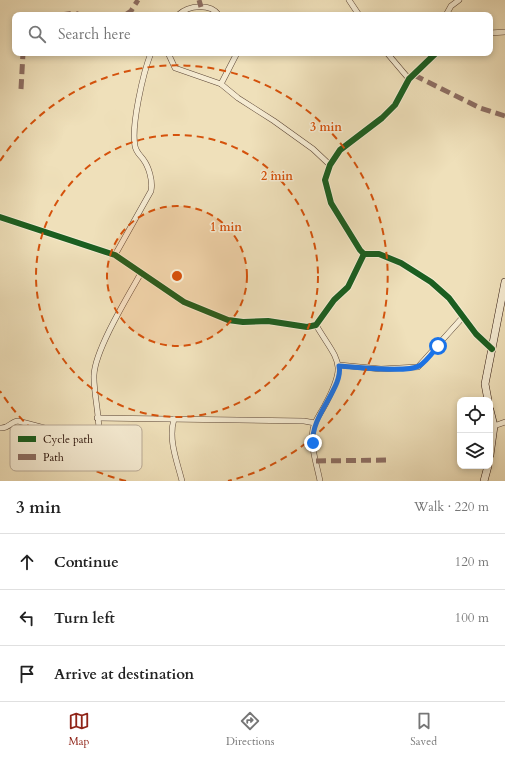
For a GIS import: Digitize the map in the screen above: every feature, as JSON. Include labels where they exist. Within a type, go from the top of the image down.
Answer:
[{"type":"main road","points":[[487,397],[485,384],[503,307],[505,282]]},
{"type":"main road","points":[[493,422],[493,433]]},
{"type":"main road","points":[[484,481],[487,469]]},
{"type":"street","points":[[349,0],[357,12]]},
{"type":"street","points":[[448,12],[451,6],[458,0]]},
{"type":"street","points":[[182,12],[201,7],[208,8],[214,12]]},
{"type":"street","points":[[493,33],[505,32]]},
{"type":"street","points":[[115,255],[152,191],[152,186],[144,160],[136,151],[134,142],[137,116],[149,56]]},
{"type":"street","points":[[169,56],[175,68],[221,84],[238,98],[274,121],[313,149],[330,165]]},
{"type":"street","points":[[221,84],[236,56]]},
{"type":"street","points":[[389,56],[409,79]]},
{"type":"street","points":[[433,56],[409,79],[395,105],[382,118],[340,150],[330,165],[325,180],[331,203],[358,247],[364,254],[385,256],[414,270],[445,294],[476,334],[492,349]]},
{"type":"street","points":[[0,217],[115,255],[184,302],[232,321],[268,321],[306,327],[316,325],[334,300],[348,287],[364,254]]},
{"type":"street","points":[[98,425],[94,378],[96,362],[141,273]]},
{"type":"street","points":[[339,366],[381,369],[418,367],[463,316]]},
{"type":"street","points":[[316,325],[335,354],[339,366],[339,375],[331,394],[314,423],[312,437],[320,481]]},
{"type":"street","points":[[97,418],[304,421],[314,423]]},
{"type":"street","points":[[174,419],[172,427],[173,445],[182,481]]},
{"type":"street","points":[[0,428],[8,427],[14,421],[34,425]]},
{"type":"street","points":[[494,426],[505,422]]},
{"type":"marked path","points":[[130,12],[138,0]]},
{"type":"marked path","points":[[199,0],[201,7]]},
{"type":"marked path","points":[[21,89],[23,56]]},
{"type":"marked path","points":[[414,75],[480,108],[505,116]]},
{"type":"marked path","points":[[316,461],[388,460]]},
{"type":"cycle path","points":[[433,56],[409,79],[395,105],[382,118],[340,150],[330,165],[325,180],[331,203],[360,250],[364,254],[379,254],[401,263],[431,282],[449,298],[476,334],[492,349]]},
{"type":"cycle path","points":[[0,217],[115,255],[184,302],[228,320],[243,322],[268,321],[307,327],[316,325],[334,300],[348,287],[364,254]]},
{"type":"route","points":[[313,443],[312,437],[314,423],[331,394],[339,375],[339,366],[363,369],[414,368],[422,364],[438,346]]}]
